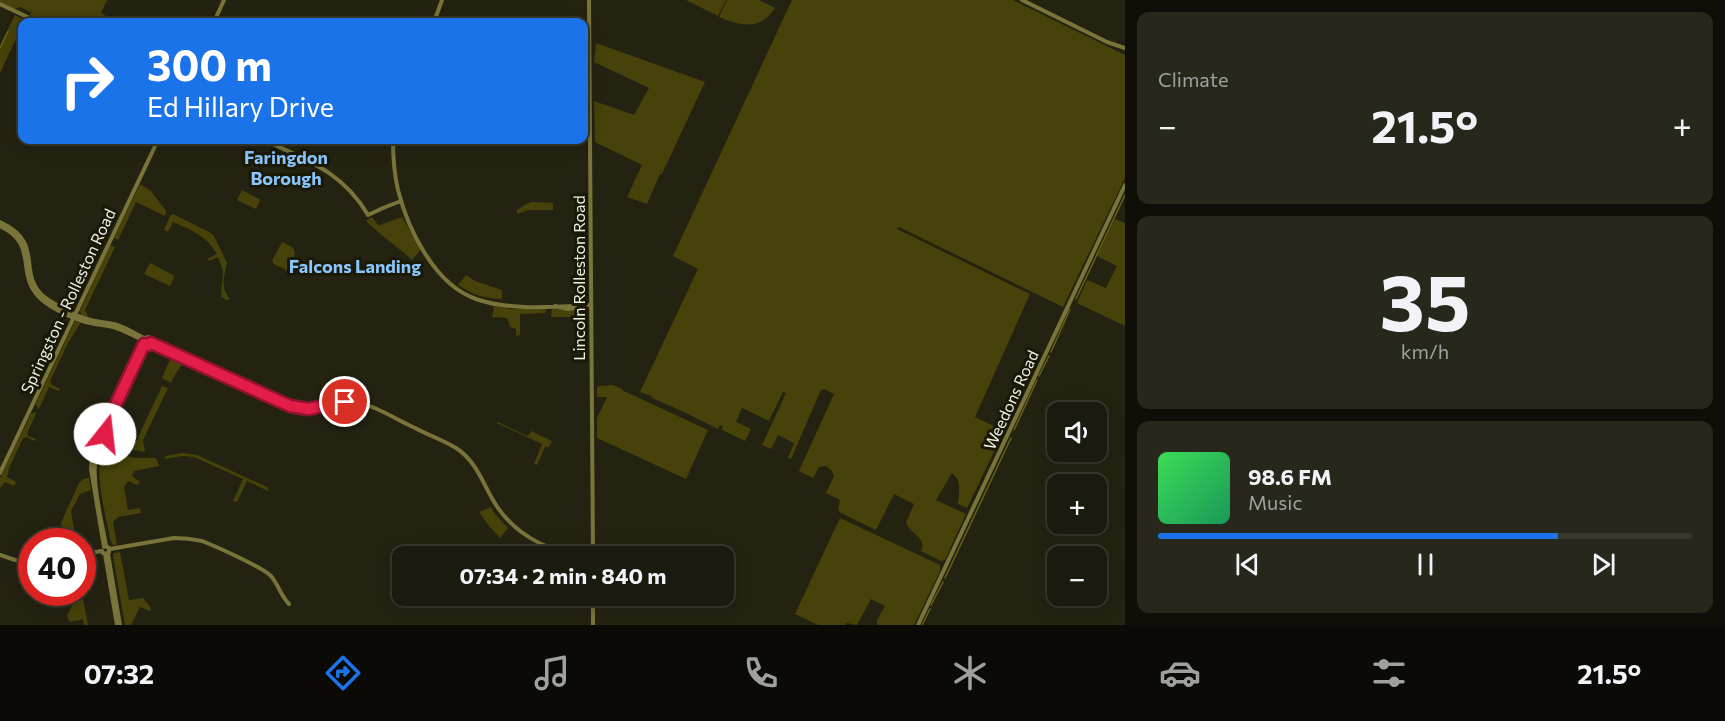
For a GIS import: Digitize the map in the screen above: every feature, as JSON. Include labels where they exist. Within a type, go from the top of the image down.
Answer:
[{"type":"street","points":[[216,18],[224,0]]},
{"type":"street","points":[[435,18],[442,0]]},
{"type":"street","name":"Lincoln Rolleston Road","points":[[589,0],[593,546]]},
{"type":"street","points":[[1022,0],[1107,42],[1125,48]]},
{"type":"street","points":[[0,4],[30,18]]},
{"type":"street","name":"Springston - Rolleston Road","points":[[0,473],[156,144]]},
{"type":"street","points":[[272,144],[317,165],[337,178],[353,194],[368,215],[401,201]]},
{"type":"street","points":[[393,144],[394,170],[401,201],[410,224],[437,270],[455,289],[476,299],[509,306],[591,306]]},
{"type":"street","name":"Weedons Road","points":[[918,625],[1125,185]]},
{"type":"street","points":[[0,224],[15,234],[22,245],[26,256],[27,275],[36,293],[48,304],[89,323],[115,327],[284,404],[308,409],[341,402],[359,403],[453,446],[471,461],[498,509],[509,522],[545,546]]},
{"type":"street","points":[[118,625],[94,470],[95,456],[97,437],[102,437],[146,342]]},
{"type":"street","points":[[96,552],[174,538],[203,542],[264,571],[273,579],[289,604]]},
{"type":"street","points":[[0,555],[18,561]]},
{"type":"street","points":[[593,606],[593,625]]},
{"type":"shaded area","points":[[0,0],[107,0],[101,13],[106,16],[105,18],[33,18],[30,14],[32,13],[20,7],[14,9]]},
{"type":"shaded area","points":[[686,0],[726,0],[718,16]]},
{"type":"shaded area","points":[[727,0],[759,0],[775,8],[763,20],[756,23],[735,23],[719,17]]},
{"type":"shaded area","points":[[792,0],[1013,0],[1125,55],[1125,178],[1063,307],[899,227],[897,229],[1030,294],[975,417],[1004,431],[967,508],[958,504],[959,483],[952,473],[936,500],[966,514],[945,560],[941,561],[921,551],[922,542],[906,523],[914,504],[894,494],[876,530],[838,510],[840,500],[826,493],[834,476],[826,466],[819,467],[813,478],[799,471],[834,394],[824,389],[821,390],[791,459],[788,458],[794,443],[778,435],[771,449],[762,445],[786,393],[783,392],[769,421],[742,408],[736,422],[751,429],[745,441],[722,430],[723,426],[720,425],[718,429],[640,392],[698,269],[673,256]]},
{"type":"shaded area","points":[[15,15],[21,18],[18,18],[18,35],[0,73],[0,46]]},
{"type":"shaded area","points":[[596,43],[705,82],[647,204],[627,197],[642,165],[595,142],[594,101],[634,115],[649,88],[594,62]]},
{"type":"shaded area","points":[[140,184],[151,191],[166,211],[165,216],[136,202],[118,240],[114,238]]},
{"type":"shaded area","points":[[242,190],[259,199],[256,209],[237,200]]},
{"type":"shaded area","points":[[532,202],[553,203],[553,210],[528,210],[517,214],[517,210]]},
{"type":"shaded area","points":[[173,214],[214,236],[227,263],[224,286],[230,299],[221,297],[223,271],[218,257],[209,261],[207,259],[217,254],[213,248],[198,234],[173,222],[168,232],[164,230]]},
{"type":"shaded area","points":[[372,217],[380,225],[402,217],[421,250],[412,260],[366,221]]},
{"type":"shaded area","points":[[1115,219],[1125,223],[1125,326],[1077,303],[1087,280],[1106,288],[1117,266],[1097,256]]},
{"type":"shaded area","points":[[282,242],[295,251],[292,268],[288,271],[272,261]]},
{"type":"shaded area","points":[[110,245],[115,247],[85,310],[87,318],[82,316],[80,311]]},
{"type":"shaded area","points":[[150,263],[173,275],[170,286],[144,274]]},
{"type":"shaded area","points":[[466,275],[475,281],[502,290],[502,299],[479,295],[458,285]]},
{"type":"shaded area","points":[[494,306],[511,309],[548,306],[545,313],[520,314],[520,335],[516,336],[516,329],[510,327],[507,318],[492,318]]},
{"type":"shaded area","points":[[552,308],[570,310],[587,308],[587,317],[551,317]]},
{"type":"shaded area","points":[[76,321],[81,322],[50,381],[52,385],[60,389],[59,391],[49,387],[39,409],[36,403]]},
{"type":"shaded area","points":[[171,357],[183,363],[171,383],[162,378]]},
{"type":"shaded area","points":[[613,385],[708,430],[686,479],[597,438],[597,418],[607,397],[597,397],[597,387]]},
{"type":"shaded area","points":[[162,386],[168,388],[143,440],[145,452],[132,450]]},
{"type":"shaded area","points":[[35,412],[27,433],[28,436],[36,439],[35,441],[23,438],[7,477],[16,482],[14,486],[5,482],[0,488],[0,478],[31,414]]},
{"type":"shaded area","points":[[498,422],[527,436],[531,431],[552,441],[549,447],[545,447],[537,465],[534,464],[542,444],[497,424]]},
{"type":"shaded area","points":[[103,447],[134,458],[156,458],[159,466],[134,471],[132,476],[140,482],[137,485],[128,481],[124,487],[128,510],[140,508],[141,513],[118,517],[113,522],[117,545],[111,542],[101,494],[99,469]]},
{"type":"shaded area","points":[[182,453],[197,455],[267,487],[269,490],[247,481],[237,502],[233,501],[243,479],[194,457],[164,459],[166,456]]},
{"type":"shaded area","points":[[89,478],[91,490],[80,494],[71,511],[74,528],[62,528],[61,523],[83,479]]},
{"type":"shaded area","points":[[491,507],[508,528],[500,538],[479,512]]},
{"type":"shaded area","points":[[840,518],[940,565],[940,571],[914,625],[877,625],[877,620],[885,606],[871,599],[857,625],[846,623],[845,625],[818,625],[795,614]]},
{"type":"shaded area","points":[[120,552],[129,600],[143,598],[151,608],[150,611],[140,607],[131,625],[125,625],[113,556],[114,553]]},
{"type":"shaded area","points":[[72,606],[84,606],[88,625],[84,625],[83,619],[70,622],[67,616]]},
{"type":"waterway","points":[[0,48],[8,31]]},
{"type":"waterway","points":[[1076,299],[1125,195]]},
{"type":"waterway","points":[[1051,352],[1070,309]]},
{"type":"waterway","points":[[1039,376],[1049,356]]},
{"type":"waterway","points":[[1014,430],[1037,380]]},
{"type":"waterway","points":[[945,578],[1011,438]]},
{"type":"waterway","points":[[931,605],[943,582]]},
{"type":"waterway","points":[[922,625],[930,609]]},
{"type":"district","name":"Faringdon Borough","points":[[286,168]]},
{"type":"district","name":"Falcons Landing","points":[[355,267]]},
{"type":"route","points":[[105,434],[101,436],[144,344],[150,345],[151,343],[290,406],[308,409],[345,402]]}]
